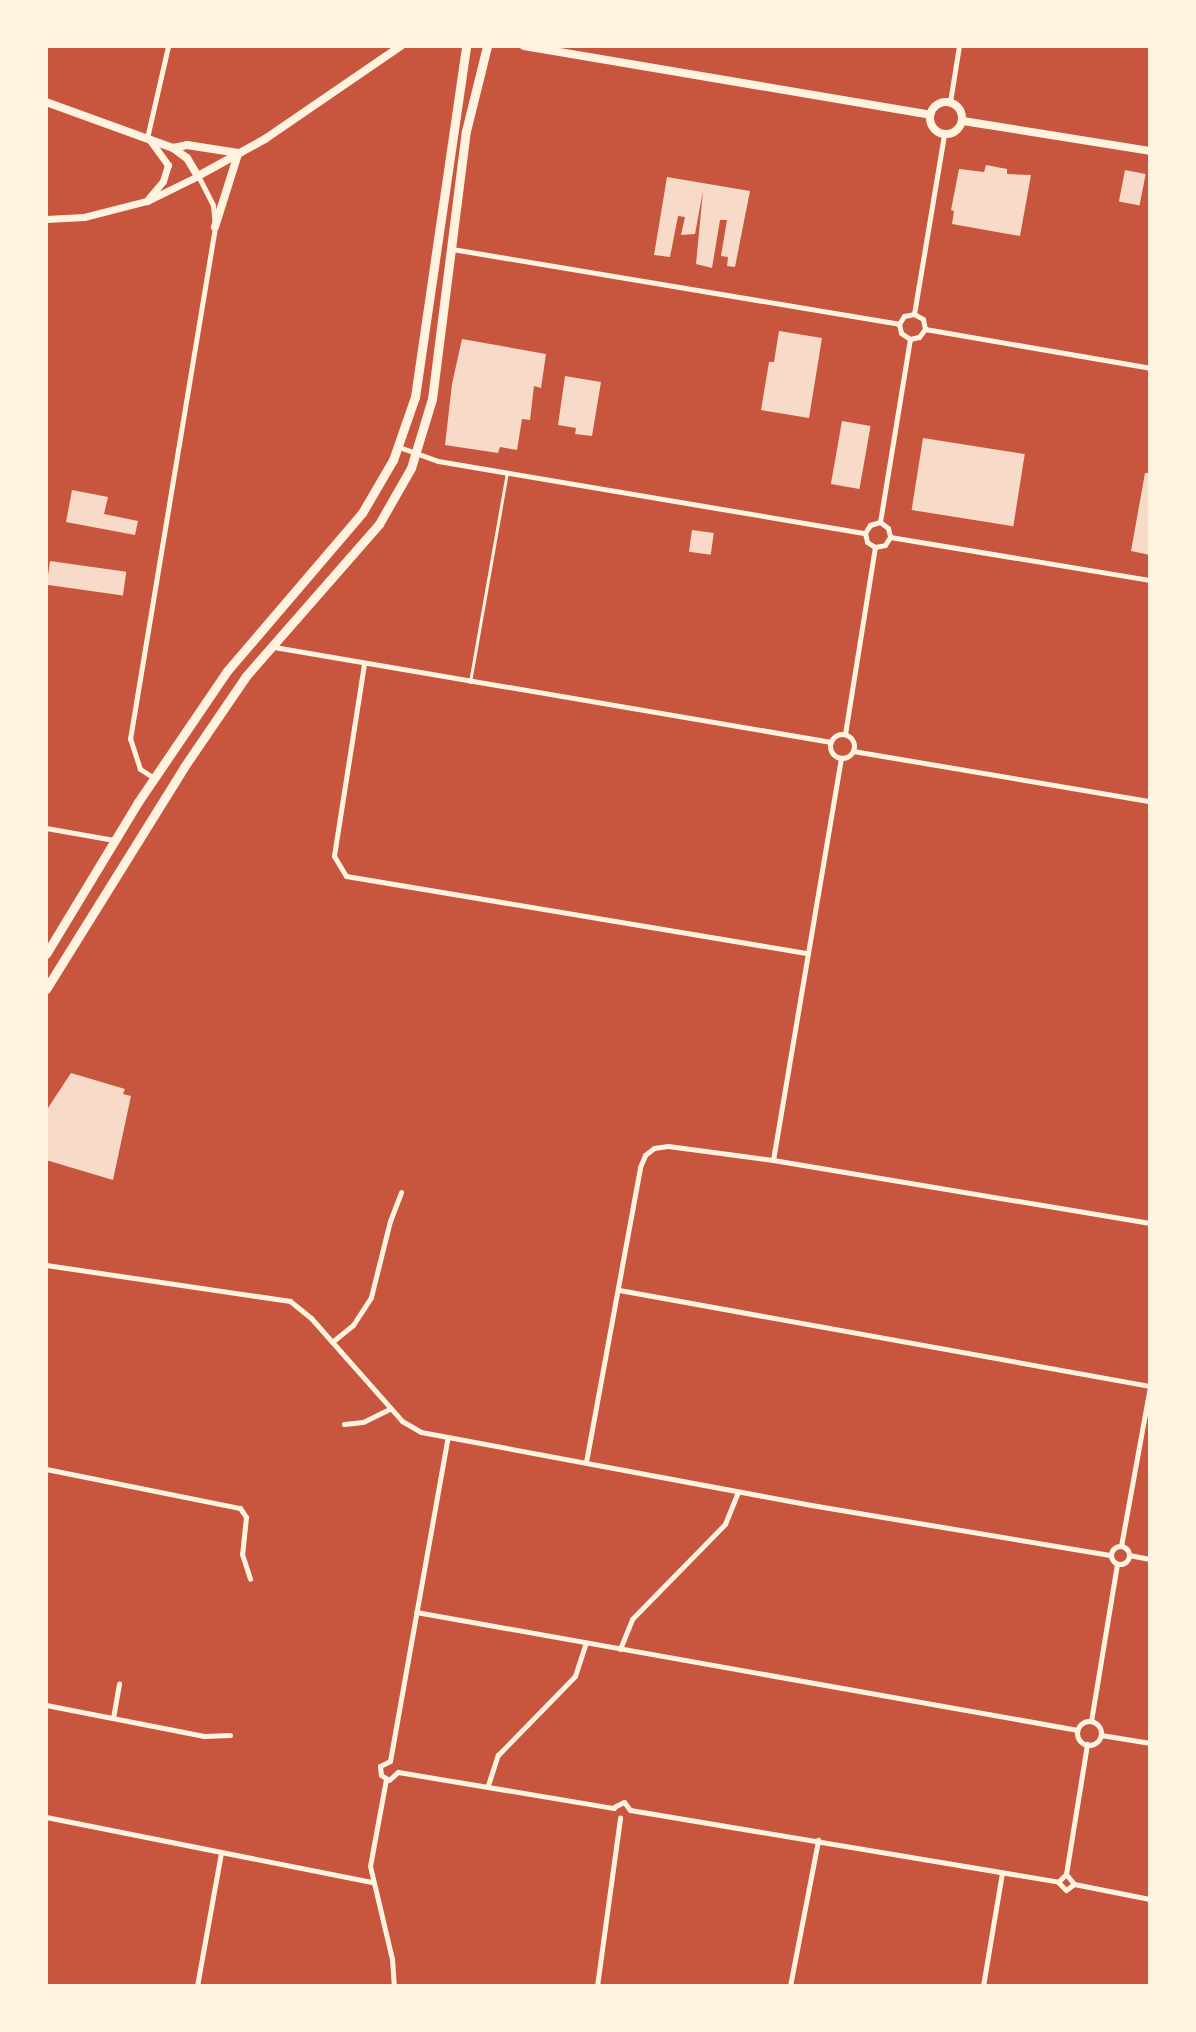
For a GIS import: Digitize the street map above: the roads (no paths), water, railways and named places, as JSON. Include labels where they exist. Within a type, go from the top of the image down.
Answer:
[{"type":"highway","points":[[46,954],[154,778],[251,640],[362,513],[399,447],[420,370],[466,46]]},
{"type":"highway","points":[[46,989],[184,767],[269,646],[379,524],[400,492],[417,454],[432,399],[470,108],[487,46]]},
{"type":"highway","points":[[115,841],[137,846]]},
{"type":"main road","points":[[46,102],[173,148],[187,158],[198,176],[296,119],[401,46]]},
{"type":"main road","points":[[524,46],[930,115]]},
{"type":"main road","points":[[950,102],[960,109],[963,121],[958,130],[944,134],[935,129],[930,115],[935,105],[950,102]]},
{"type":"main road","points":[[963,121],[1150,151]]},
{"type":"main road","points":[[173,148],[187,145],[238,153]]},
{"type":"main road","points":[[215,227],[238,153]]},
{"type":"street","points":[[147,201],[163,181],[168,165],[147,138],[168,46]]},
{"type":"street","points":[[950,102],[959,46]]},
{"type":"street","points":[[914,314],[944,134]]},
{"type":"street","points":[[46,219],[84,217],[147,201],[198,176],[213,205],[215,227],[131,730],[131,746],[140,769],[154,778]]},
{"type":"street","points":[[452,249],[899,324]]},
{"type":"street","points":[[914,314],[923,319],[925,329],[919,337],[910,339],[903,335],[899,324],[904,316],[914,314]]},
{"type":"street","points":[[925,329],[1150,368]]},
{"type":"street","points":[[880,522],[910,339]]},
{"type":"street","points":[[399,447],[417,454],[507,473],[865,533]]},
{"type":"street","points":[[880,522],[888,528],[890,537],[885,545],[875,547],[867,542],[865,533],[870,525],[880,522]]},
{"type":"street","points":[[890,537],[1150,580]]},
{"type":"street","points":[[845,734],[875,547]]},
{"type":"street","points":[[269,646],[831,742],[845,734]]},
{"type":"street","points":[[364,664],[334,856],[346,876],[808,953]]},
{"type":"street","points":[[845,734],[853,741],[853,751]]},
{"type":"street","points":[[831,742],[832,752],[841,758]]},
{"type":"street","points":[[841,758],[853,751],[1150,801]]},
{"type":"street","points":[[773,1160],[841,758]]},
{"type":"street","points":[[46,828],[115,841]]},
{"type":"street","points":[[586,1462],[640,1167],[649,1151],[668,1146],[773,1160],[1150,1223]]},
{"type":"street","points":[[332,1342],[353,1325],[371,1297],[390,1221],[401,1192]]},
{"type":"street","points":[[46,1265],[280,1298],[298,1305],[390,1409],[415,1430],[738,1491],[1110,1555],[1117,1564],[1091,1721],[1078,1730],[416,1612]]},
{"type":"street","points":[[619,1290],[1150,1386],[1121,1546]]},
{"type":"street","points":[[344,1424],[363,1422],[390,1409]]},
{"type":"street","points":[[394,1986],[392,1959],[372,1882],[370,1861],[386,1779],[380,1768],[390,1761],[448,1437]]},
{"type":"street","points":[[46,1469],[240,1508],[246,1517],[242,1554],[250,1579]]},
{"type":"street","points":[[620,1649],[632,1619],[725,1524],[738,1491]]},
{"type":"street","points":[[1110,1555],[1114,1548],[1121,1546]]},
{"type":"street","points":[[1121,1546],[1129,1555],[1150,1559]]},
{"type":"street","points":[[1117,1564],[1125,1563],[1129,1555]]},
{"type":"street","points":[[488,1785],[498,1755],[575,1676],[586,1643]]},
{"type":"street","points":[[113,1718],[119,1684]]},
{"type":"street","points":[[46,1705],[204,1736],[230,1735]]},
{"type":"street","points":[[1078,1730],[1081,1741],[1095,1743],[1101,1735],[1100,1727],[1091,1721]]},
{"type":"street","points":[[1101,1735],[1150,1743]]},
{"type":"street","points":[[1058,1882],[1066,1874],[1087,1744]]},
{"type":"street","points":[[386,1779],[394,1778],[398,1772],[397,1765],[390,1761]]},
{"type":"street","points":[[398,1772],[614,1808],[624,1802],[630,1810],[1058,1882],[1066,1890],[1074,1884]]},
{"type":"street","points":[[614,1808],[620,1818],[627,1817],[630,1810]]},
{"type":"street","points":[[46,1817],[372,1882]]},
{"type":"street","points":[[597,1986],[620,1818]]},
{"type":"street","points":[[790,1986],[818,1840]]},
{"type":"street","points":[[197,1986],[221,1853]]},
{"type":"street","points":[[983,1986],[1002,1873]]},
{"type":"street","points":[[1066,1874],[1074,1884],[1150,1899]]},
{"type":"lane","points":[[470,682],[507,473]]}]
